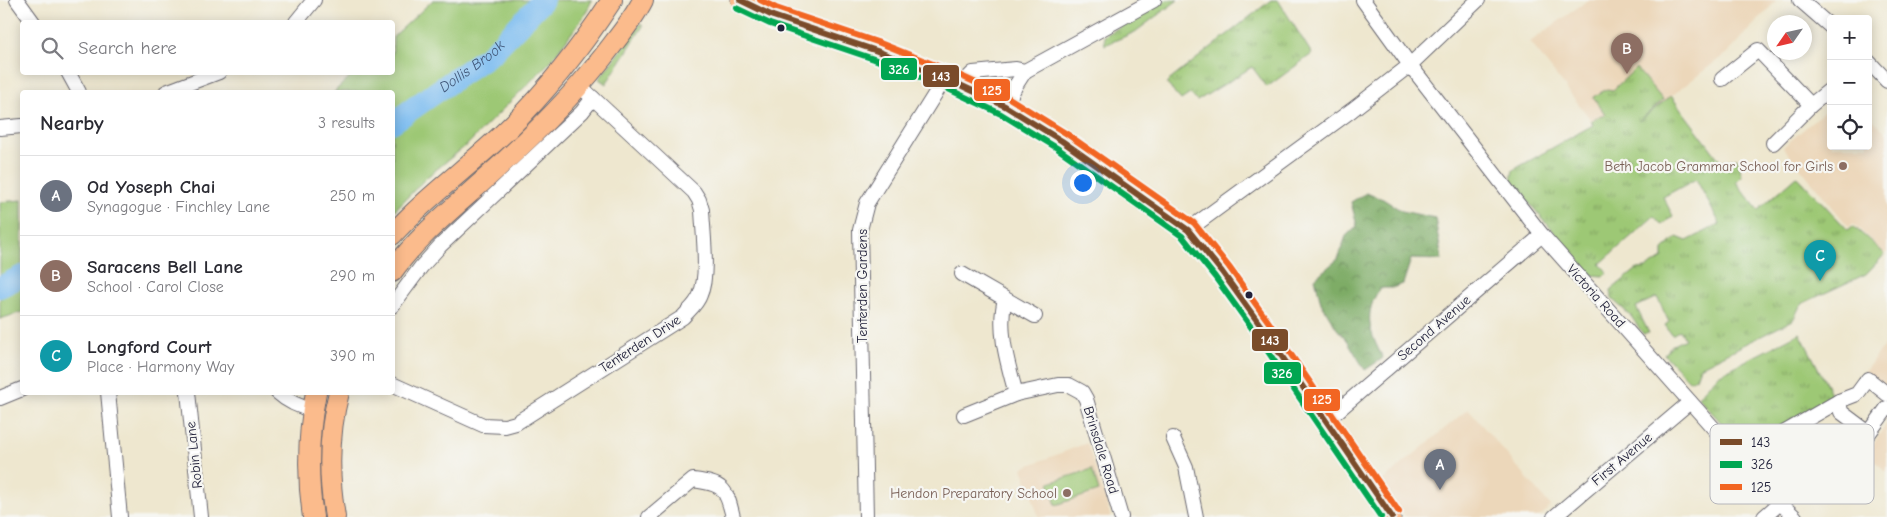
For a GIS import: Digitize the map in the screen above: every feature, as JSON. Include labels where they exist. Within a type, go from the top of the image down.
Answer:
[{"type":"highway","points":[[395,232],[514,122],[566,65],[596,26],[612,0]]},
{"type":"highway","points":[[395,268],[430,228],[508,158],[586,92],[643,0]]},
{"type":"highway","points":[[335,517],[330,449],[334,412],[338,395]]},
{"type":"highway","points":[[313,517],[309,477],[314,401]]},
{"type":"main road","points":[[740,0],[773,16],[877,51],[953,82],[1005,106],[1062,142],[1188,230],[1222,272],[1392,517]]},
{"type":"street","points":[[17,0],[32,20]]},
{"type":"street","points":[[298,20],[314,0]]},
{"type":"street","points":[[1005,106],[1025,71],[1154,0]]},
{"type":"street","name":"Victoria Road","points":[[1363,0],[1410,65],[1542,236],[1710,424]]},
{"type":"street","points":[[1188,230],[1352,110],[1410,65],[1478,0]]},
{"type":"street","points":[[1800,0],[1827,24]]},
{"type":"street","points":[[1722,79],[1758,50],[1811,105]]},
{"type":"street","points":[[1872,65],[1887,81]]},
{"type":"street","points":[[953,82],[973,73],[1016,69],[1025,71]]},
{"type":"street","points":[[70,75],[78,90]]},
{"type":"street","points":[[171,90],[211,75]]},
{"type":"street","name":"Tenterden Gardens","points":[[866,517],[862,223],[867,203],[953,82]]},
{"type":"street","points":[[395,302],[421,266],[440,246],[576,118],[586,92]]},
{"type":"street","name":"Tenterden Drive","points":[[395,385],[483,425],[505,426],[516,423],[683,316],[700,297],[704,286],[705,274],[702,210],[699,200],[694,192],[586,92]]},
{"type":"street","points":[[1773,143],[1811,105],[1827,92]]},
{"type":"street","points":[[0,128],[20,126]]},
{"type":"street","name":"Second Avenue","points":[[1326,422],[1542,236]]},
{"type":"street","points":[[962,274],[1035,316]]},
{"type":"street","points":[[1006,299],[1002,310],[1002,326],[1016,394]]},
{"type":"street","points":[[1799,424],[1839,401],[1857,394],[1868,379],[1887,394]]},
{"type":"street","name":"Brinsdale Road","points":[[964,415],[1016,394],[1058,385],[1070,385],[1082,392],[1086,399],[1121,517]]},
{"type":"street","points":[[0,398],[20,390]]},
{"type":"street","points":[[108,395],[120,517]]},
{"type":"street","name":"Robin Lane","points":[[188,395],[201,517]]},
{"type":"street","points":[[281,395],[298,407],[314,401]]},
{"type":"street","points":[[1839,401],[1841,412],[1858,424]]},
{"type":"street","name":"First Avenue","points":[[1554,517],[1690,402]]},
{"type":"street","points":[[1874,426],[1887,408]]},
{"type":"street","points":[[1173,438],[1186,467],[1196,517]]},
{"type":"street","points":[[649,517],[693,480],[711,483],[723,489],[728,498],[733,517]]},
{"type":"street","points":[[1764,517],[1779,504]]},
{"type":"street","name":"Victoria Road","points":[[1781,504],[1795,517]]},
{"type":"shaded area","points":[[1588,0],[1776,1],[1728,52],[1607,146],[1588,116],[1530,42]]},
{"type":"shaded area","name":"Beth Jacob Grammar School for Girls","points":[[1827,109],[1827,150],[1872,150],[1872,118],[1887,134],[1887,252],[1885,254],[1853,223],[1849,227],[1783,147]]},
{"type":"shaded area","points":[[1887,342],[1887,388],[1865,371]]},
{"type":"shaded area","points":[[1468,409],[1551,506],[1539,517],[1406,517],[1380,483]]},
{"type":"shaded area","points":[[1887,422],[1887,472],[1874,461],[1874,443]]},
{"type":"shaded area","name":"Hendon Preparatory School","points":[[1087,443],[1111,517],[1039,517],[1022,468]]},
{"type":"green space","points":[[433,0],[592,0],[585,15],[550,62],[468,144],[427,177],[395,210],[395,90],[336,90],[352,75],[395,75],[395,35]]},
{"type":"green space","points":[[1166,0],[1178,0],[1135,32],[1105,45],[1104,36]]},
{"type":"green space","points":[[1271,0],[1278,0],[1312,54],[1267,87],[1252,67],[1197,101],[1190,94],[1181,100],[1166,83]]},
{"type":"green space","points":[[641,23],[643,26],[606,84],[599,79]]},
{"type":"green space","points":[[1636,68],[1663,100],[1639,121],[1671,96],[1721,162],[1737,158],[1742,176],[1736,182],[1758,210],[1797,176],[1848,230],[1853,226],[1885,254],[1866,274],[1801,304],[1793,320],[1700,367],[1696,378],[1689,381],[1664,354],[1671,346],[1685,339],[1680,330],[1672,335],[1665,325],[1669,322],[1657,297],[1636,307],[1649,333],[1643,334],[1631,316],[1612,299],[1611,290],[1637,269],[1646,268],[1663,258],[1663,250],[1677,237],[1687,241],[1720,224],[1696,179],[1663,197],[1673,216],[1662,225],[1654,216],[1600,264],[1608,273],[1603,276],[1591,275],[1511,182],[1513,170],[1593,125],[1591,121],[1605,114],[1593,97],[1607,89],[1613,90]]},
{"type":"green space","points":[[1366,193],[1383,199],[1402,211],[1435,218],[1442,260],[1411,259],[1403,284],[1392,288],[1380,288],[1371,306],[1370,323],[1374,340],[1383,358],[1365,370],[1321,303],[1315,278],[1338,259],[1346,236],[1357,226],[1351,202]]},
{"type":"green space","points":[[20,200],[20,313],[0,319],[0,202]]},
{"type":"green space","points":[[1800,333],[1833,397],[1786,424],[1722,424],[1698,397],[1718,375]]},
{"type":"green space","points":[[1092,469],[1099,491],[1056,505],[1049,483]]},
{"type":"waterway","name":"Dollis Brook","points":[[395,121],[492,53],[543,0]]},
{"type":"waterway","name":"Dollis Brook","points":[[0,287],[20,277]]},
{"type":"transit line","name":"143","points":[[740,0],[773,16],[877,51],[945,78],[1005,106],[1062,141],[1188,230],[1222,272],[1263,329],[1392,517]]},
{"type":"transit line","name":"125","points":[[760,0],[776,8],[880,43],[948,70],[1009,98],[1067,134],[1194,223],[1229,267],[1270,324],[1399,512]]},
{"type":"transit line","name":"326","points":[[736,8],[770,24],[874,59],[942,86],[1001,114],[1057,148],[1182,236],[1215,277],[1256,334],[1381,517]]},
{"type":"place","name":"Saracens Bell Lane","points":[[1627,74]]},
{"type":"place","name":"Beth Jacob Grammar School for Girls","points":[[1843,166]]},
{"type":"place","name":"Longford Court","points":[[1820,281]]},
{"type":"place","name":"Od Yoseph Chai","points":[[1440,490]]},
{"type":"place","name":"Hendon Preparatory School","points":[[1067,493]]}]
